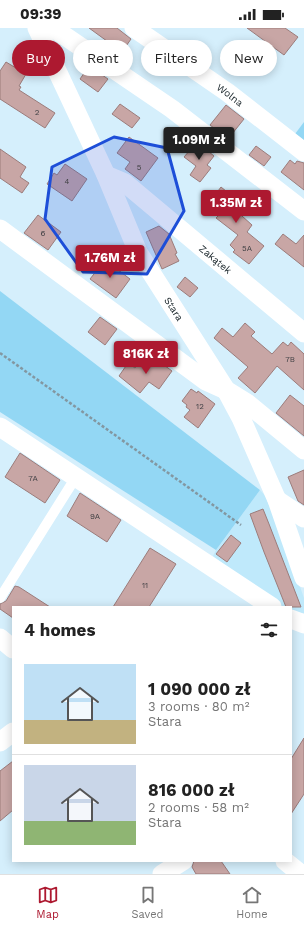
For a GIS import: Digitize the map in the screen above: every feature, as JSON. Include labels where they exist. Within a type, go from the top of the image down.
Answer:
[{"type":"street","name":"Stara","points":[[37,28],[106,175],[138,252],[226,390],[241,418],[277,500],[304,578]]},
{"type":"street","points":[[53,28],[172,109],[304,211]]},
{"type":"street","name":"Wolna","points":[[134,28],[227,92],[304,152]]},
{"type":"street","name":"Zakątek","points":[[106,175],[125,183],[304,333]]},
{"type":"street","points":[[0,229],[206,380],[247,403],[304,450]]},
{"type":"street","points":[[0,428],[270,606]]},
{"type":"street","points":[[277,500],[304,518]]},
{"type":"street","points":[[292,619],[304,624]]},
{"type":"street","points":[[0,638],[12,647]]},
{"type":"street","points":[[0,742],[12,733]]},
{"type":"street","points":[[162,874],[181,862]]},
{"type":"street","points":[[285,862],[300,874]]},
{"type":"lane","points":[[0,598],[76,477]]},
{"type":"path","points":[[0,353],[241,525]]},
{"type":"highlighted area","points":[[114,137],[167,148],[184,211],[147,274],[83,272],[45,219],[52,167]]},
{"type":"shaded area","points":[[304,122],[304,147],[292,138]]},
{"type":"shaded area","points":[[0,291],[260,490],[216,550],[0,412]]},
{"type":"shaded area","points":[[260,490],[270,501],[304,598],[304,613],[292,616],[292,606],[278,606],[213,556]]},
{"type":"building","points":[[89,28],[117,28],[131,39],[130,40],[106,40]]},
{"type":"building","points":[[247,28],[285,28],[298,37],[284,55],[277,50],[277,40],[263,40]]},
{"type":"building","points":[[6,62],[12,66],[12,76],[25,76],[19,86],[21,87],[19,90],[55,113],[45,128],[0,99],[0,71]]},
{"type":"building","points":[[82,76],[104,76],[108,79],[98,92],[80,79]]},
{"type":"building","points":[[120,104],[140,118],[132,128],[112,114]]},
{"type":"building","points":[[226,105],[244,119],[228,139],[210,125]]},
{"type":"building","points":[[129,137],[158,158],[141,181],[125,169],[130,162],[117,153]]},
{"type":"building","points":[[197,142],[214,156],[207,165],[211,168],[200,182],[190,175],[196,166],[184,157]]},
{"type":"building","points":[[256,146],[271,157],[264,166],[249,155]]},
{"type":"building","points":[[0,149],[26,167],[20,177],[29,183],[22,193],[0,178]]},
{"type":"building","points":[[290,160],[295,164],[297,161],[304,163],[304,190],[281,172]]},
{"type":"building","points":[[65,164],[87,179],[72,201],[47,184],[54,173],[57,175]]},
{"type":"building","points":[[221,187],[248,209],[242,216],[252,225],[247,232],[264,246],[249,264],[233,252],[235,250],[230,245],[238,235],[216,218],[218,216],[206,207]]},
{"type":"building","points":[[38,215],[61,232],[48,250],[24,233]]},
{"type":"building","points":[[159,226],[169,234],[177,253],[175,254],[179,261],[162,269],[146,232]]},
{"type":"building","points":[[283,234],[296,244],[304,235],[304,267],[275,244]]},
{"type":"building","points":[[105,260],[130,279],[116,298],[90,279]]},
{"type":"building","points":[[185,277],[198,288],[190,297],[177,287]]},
{"type":"building","points":[[100,317],[117,329],[105,345],[88,332]]},
{"type":"building","points":[[245,323],[255,332],[251,336],[272,354],[283,342],[288,346],[291,342],[304,354],[304,390],[277,366],[255,393],[238,378],[248,367],[214,338],[222,328],[233,337]]},
{"type":"building","points":[[152,356],[172,371],[159,389],[149,382],[140,393],[119,376],[128,363],[135,368],[138,364],[143,367]]},
{"type":"building","points":[[191,389],[197,393],[198,391],[215,404],[198,428],[184,417],[190,410],[182,401]]},
{"type":"building","points":[[290,395],[304,406],[304,436],[276,413]]},
{"type":"building","points":[[20,453],[60,480],[45,503],[5,477]]},
{"type":"building","points":[[304,470],[304,505],[298,501],[288,477]]},
{"type":"building","points":[[80,493],[121,520],[107,542],[67,516]]},
{"type":"building","points":[[263,509],[301,607],[286,606],[250,514]]},
{"type":"building","points":[[231,535],[241,543],[227,562],[216,554]]},
{"type":"building","points":[[150,548],[176,564],[150,606],[114,606]]},
{"type":"building","points":[[15,586],[48,606],[12,606],[12,617],[0,609],[0,604],[6,601]]},
{"type":"building","points":[[304,738],[304,794],[292,812],[292,757]]},
{"type":"building","points":[[12,762],[12,811],[0,821],[0,771]]},
{"type":"building","points":[[194,862],[222,862],[230,874],[196,874],[192,867]]}]
